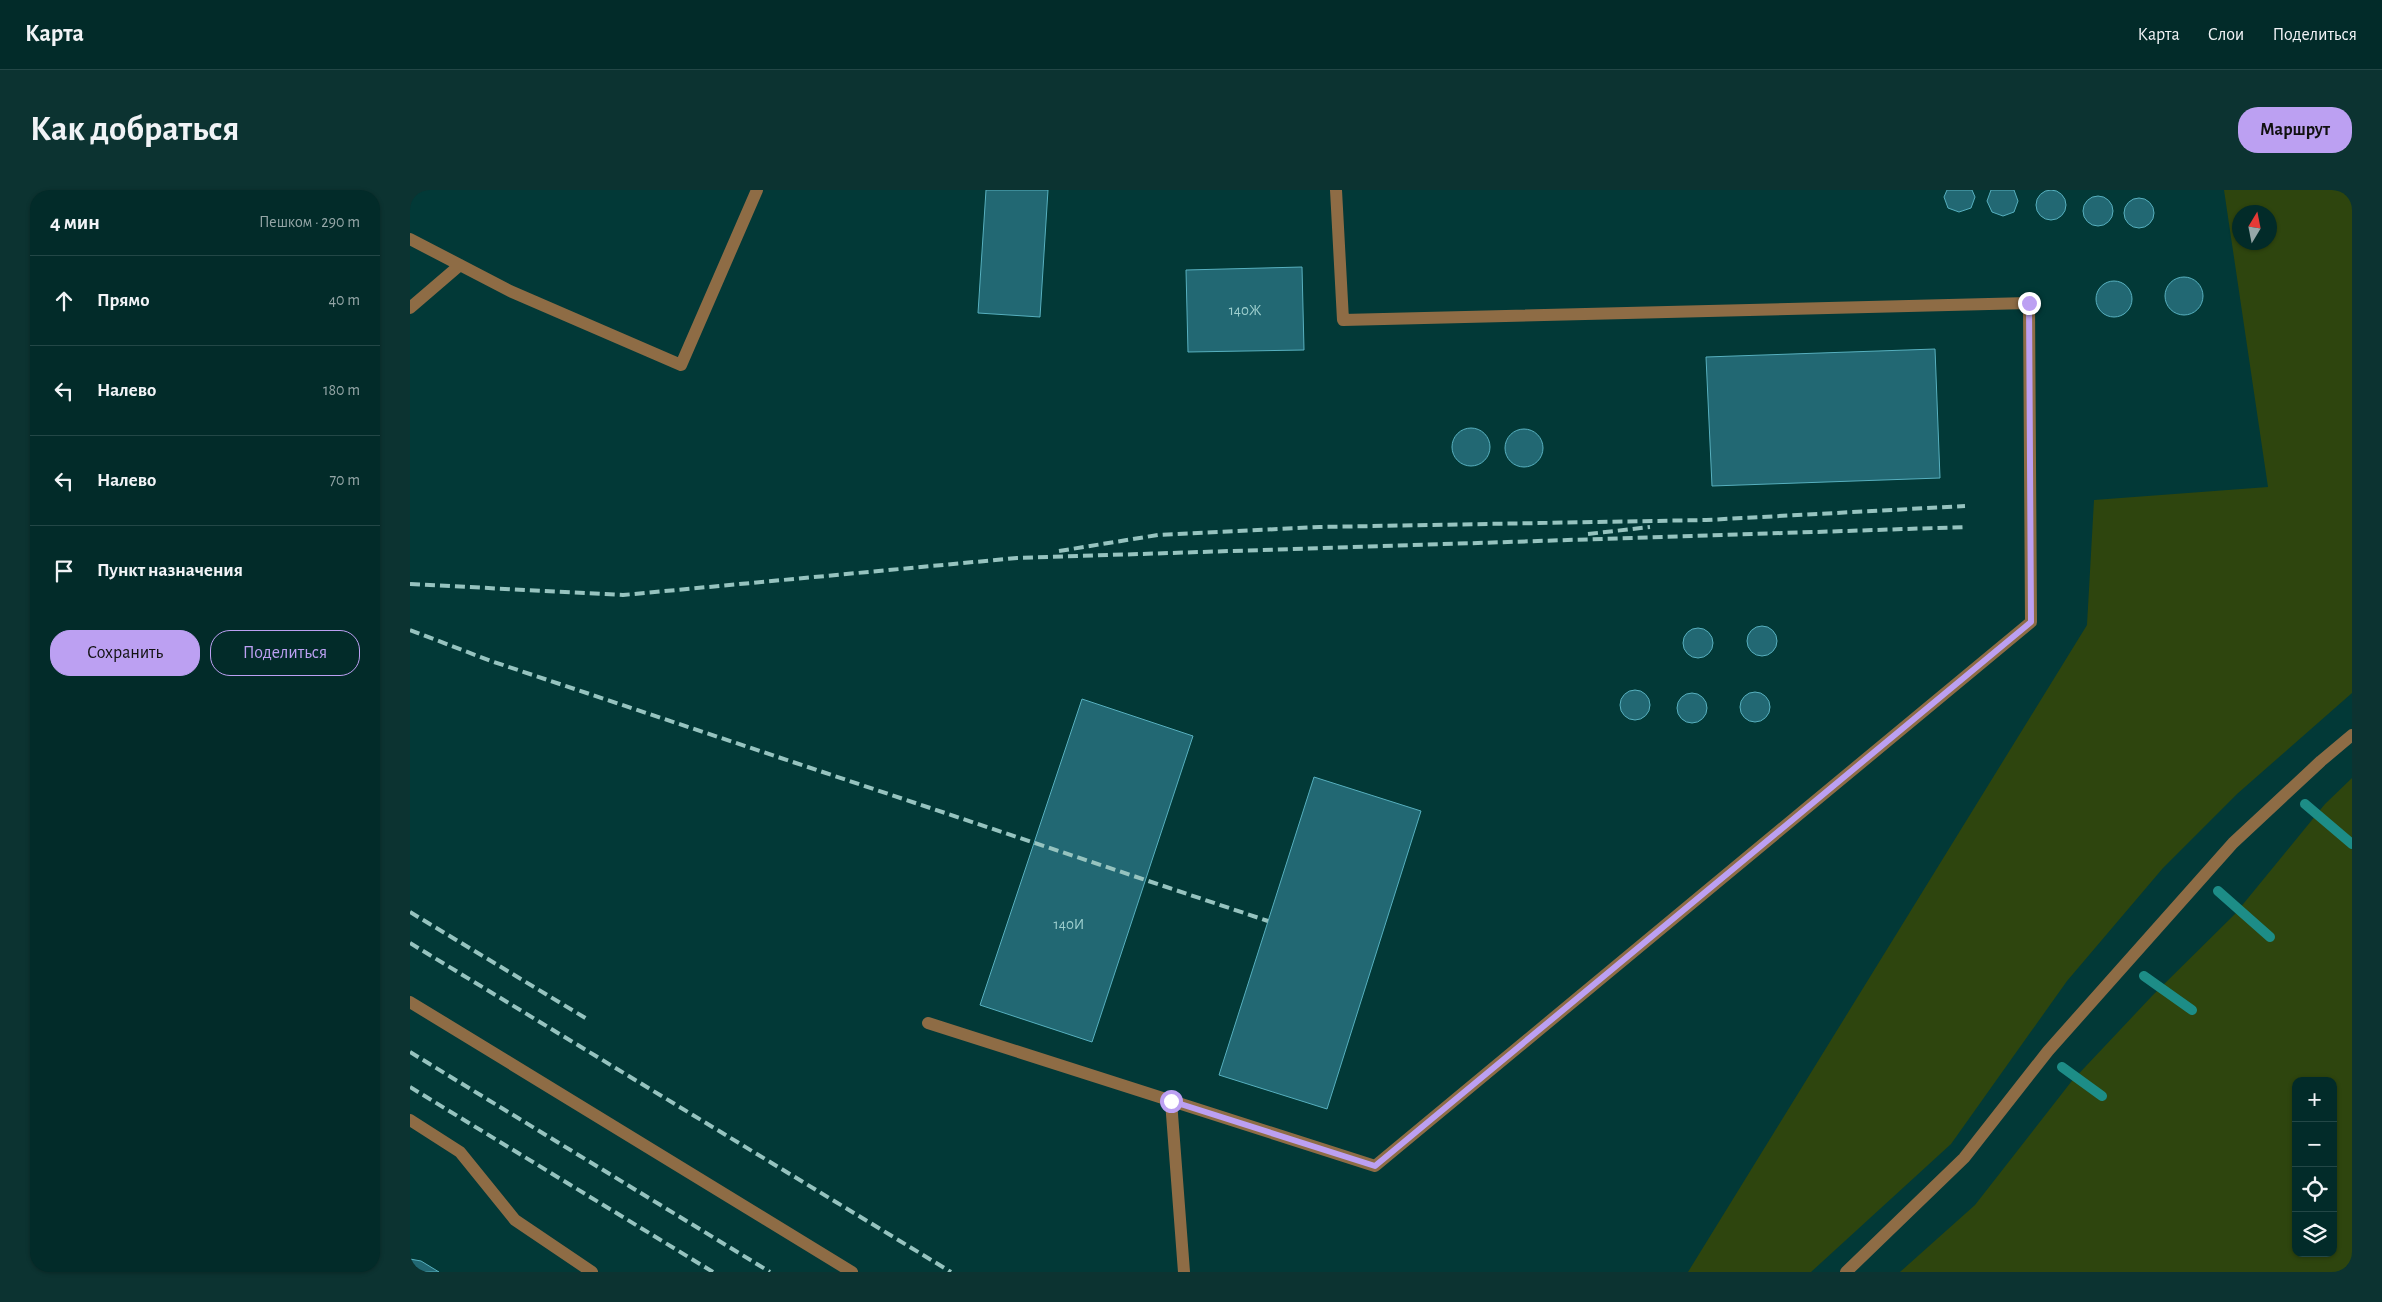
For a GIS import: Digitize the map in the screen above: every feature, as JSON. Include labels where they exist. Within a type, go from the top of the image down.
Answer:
[{"type":"lane","points":[[410,239],[510,291],[681,365],[757,190]]},
{"type":"lane","points":[[928,1023],[1375,1166],[2031,622],[2029,303],[1343,320],[1336,190]]},
{"type":"lane","points":[[410,308],[460,265]]},
{"type":"lane","points":[[1846,1272],[1964,1158],[2048,1052],[2233,843],[2352,735]]},
{"type":"lane","points":[[410,1002],[852,1272]]},
{"type":"lane","points":[[1171,1101],[1184,1272]]},
{"type":"lane","points":[[410,1120],[460,1152],[516,1220],[592,1272]]},
{"type":"green space","points":[[2224,190],[2352,190],[2352,693],[2237,794],[2163,868],[2067,981],[1951,1144],[1811,1272],[1688,1272],[2087,625],[2094,500],[2268,487],[2233,250],[2277,250],[2277,205],[2232,205],[2232,244]]},
{"type":"green space","points":[[2352,778],[2352,1272],[1900,1272],[1975,1205],[2071,1082],[2152,996],[2235,914],[2325,804]]},
{"type":"building","points":[[986,190],[1048,190],[1040,317],[978,313]]},
{"type":"building","points":[[1947,190],[1972,190],[1975,197],[1971,208],[1959,212],[1948,208],[1944,197]]},
{"type":"building","points":[[1991,190],[2014,190],[2018,201],[2014,212],[2003,216],[1992,212],[1987,201]]},
{"type":"building","points":[[2051,190],[2062,194],[2066,205],[2062,216],[2051,220],[2040,216],[2036,205],[2040,194]]},
{"type":"building","points":[[2098,196],[2104,197],[2112,205],[2112,217],[2104,225],[2098,226],[2092,225],[2084,217],[2083,211],[2084,205],[2092,197]]},
{"type":"building","points":[[2139,198],[2150,202],[2154,213],[2150,224],[2139,228],[2128,224],[2124,213],[2128,202]]},
{"type":"building","points":[[1302,267],[1304,350],[1188,352],[1186,270]]},
{"type":"building","points":[[2184,277],[2197,283],[2203,296],[2197,309],[2184,315],[2171,309],[2165,296],[2171,283]]},
{"type":"building","points":[[2114,281],[2121,282],[2127,286],[2131,292],[2131,306],[2127,312],[2121,316],[2114,317],[2107,316],[2101,312],[2097,306],[2096,299],[2097,292],[2101,286],[2107,282]]},
{"type":"building","points":[[1935,349],[1940,478],[1712,486],[1706,357]]},
{"type":"building","points":[[1471,428],[1484,434],[1490,447],[1484,460],[1471,466],[1458,460],[1452,447],[1458,434]]},
{"type":"building","points":[[1524,429],[1537,435],[1543,448],[1537,461],[1524,467],[1511,461],[1505,448],[1511,435]]},
{"type":"building","points":[[1762,626],[1768,627],[1776,635],[1776,647],[1768,655],[1762,656],[1756,655],[1748,647],[1747,641],[1748,635],[1756,627]]},
{"type":"building","points":[[1698,628],[1709,632],[1713,643],[1709,654],[1698,658],[1687,654],[1683,643],[1687,632]]},
{"type":"building","points":[[1635,690],[1646,694],[1650,705],[1646,716],[1635,720],[1624,716],[1620,705],[1624,694]]},
{"type":"building","points":[[1755,692],[1761,693],[1769,701],[1769,713],[1761,721],[1755,722],[1749,721],[1741,713],[1740,707],[1741,701],[1749,693]]},
{"type":"building","points":[[1692,693],[1698,694],[1706,702],[1706,714],[1698,722],[1692,723],[1686,722],[1678,714],[1677,708],[1678,702],[1686,694]]},
{"type":"building","points":[[1082,699],[1193,736],[1092,1042],[980,1005]]},
{"type":"building","points":[[1314,777],[1421,811],[1327,1109],[1219,1075]]},
{"type":"building","points":[[410,1259],[421,1261],[439,1272],[410,1272]]},
{"type":"waterway","points":[[2305,804],[2352,844]]},
{"type":"waterway","points":[[2218,891],[2270,937]]},
{"type":"waterway","points":[[2144,976],[2192,1010]]},
{"type":"waterway","points":[[2062,1067],[2102,1096]]},
{"type":"railway","points":[[1059,551],[1158,535],[1320,527],[1706,520],[1965,506]]},
{"type":"railway","points":[[1588,534],[1650,527]]},
{"type":"railway","points":[[410,584],[623,595],[1017,558],[1967,527]]},
{"type":"railway","points":[[410,630],[491,661],[1268,921]]},
{"type":"railway","points":[[410,912],[587,1019]]},
{"type":"railway","points":[[410,943],[951,1272]]},
{"type":"railway","points":[[410,1052],[770,1272]]},
{"type":"railway","points":[[410,1087],[713,1272]]},
{"type":"route","points":[[1171,1101],[1375,1166],[2031,622],[2029,303]]}]
